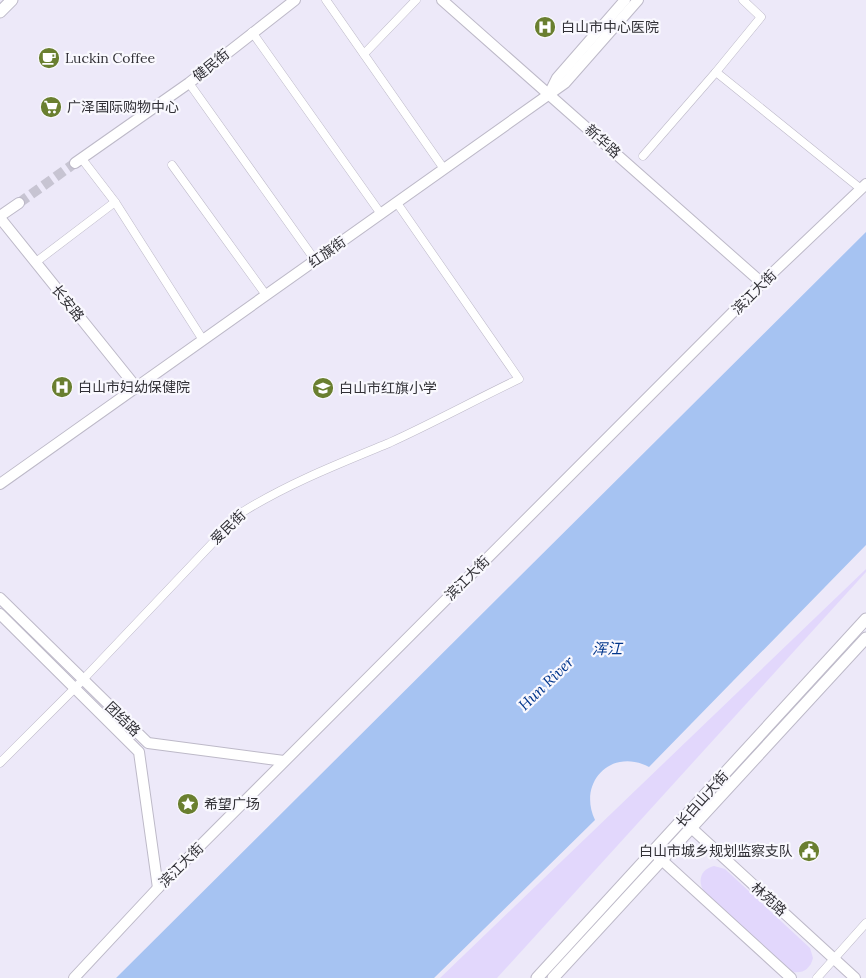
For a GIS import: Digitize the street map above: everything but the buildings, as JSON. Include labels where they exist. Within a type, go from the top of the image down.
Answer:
[{"type":"main road","points":[[0,12],[12,0]]},
{"type":"main road","name":"长白山大街","points":[[553,978],[658,856],[683,820],[866,619]]},
{"type":"main road","name":"长白山大街","points":[[537,978],[658,856],[692,828],[866,638]]},
{"type":"street","name":"健民街","points":[[78,161],[189,82],[295,0]]},
{"type":"street","points":[[326,0],[444,169]]},
{"type":"street","points":[[364,54],[416,0]]},
{"type":"street","name":"新华路","points":[[442,0],[762,283]]},
{"type":"street","points":[[549,93],[557,78],[625,0]]},
{"type":"street","name":"红旗街","points":[[0,484],[565,83],[638,0]]},
{"type":"street","points":[[643,156],[761,18],[743,0]]},
{"type":"street","points":[[252,32],[381,214]]},
{"type":"street","points":[[716,72],[864,186]]},
{"type":"street","points":[[189,82],[315,260]]},
{"type":"street","points":[[78,161],[115,202],[203,340]]},
{"type":"street","points":[[172,165],[266,295]]},
{"type":"street","name":"滨江大街","points":[[74,978],[158,888],[284,761],[762,283],[864,186]]},
{"type":"street","points":[[36,262],[115,202]]},
{"type":"street","points":[[0,217],[19,203]]},
{"type":"street","name":"爱民街","points":[[0,763],[75,688],[240,513],[264,498],[353,456],[389,443],[519,380],[397,203]]},
{"type":"street","name":"长安路","points":[[0,217],[136,387]]},
{"type":"street","name":"团结路","points":[[0,598],[148,743],[284,761]]},
{"type":"street","name":"团结路","points":[[0,614],[139,752],[158,888]]},
{"type":"street","points":[[139,752],[148,743]]},
{"type":"street","name":"林苑路","points":[[683,820],[855,978]]},
{"type":"street","points":[[658,856],[791,978]]},
{"type":"street","points":[[817,978],[866,923]]},
{"type":"shaded area","points":[[866,569],[866,572],[497,978],[440,978]]},
{"type":"shaded area","points":[[714,866],[725,869],[810,948],[813,958],[810,966],[801,972],[789,971],[704,892],[701,876],[703,872]]},
{"type":"water","name":"浑江","points":[[866,232],[866,545],[649,767],[635,762],[622,762],[611,765],[601,772],[594,781],[591,793],[591,806],[595,820],[434,978],[116,978]]},
{"type":"tunnel","points":[[19,203],[75,163]]},
{"type":"place","name":"白山市中心医院","points":[[545,27]]},
{"type":"place","name":"Luckin Coffee","points":[[49,58]]},
{"type":"place","name":"广泽国际购物中心","points":[[51,107]]},
{"type":"place","name":"白山市妇幼保健院","points":[[62,387]]},
{"type":"place","name":"白山市红旗小学","points":[[323,388]]},
{"type":"place","name":"希望广场","points":[[188,804]]},
{"type":"place","name":"白山市城乡规划监察支队","points":[[809,851]]},
{"type":"water label","name":"Hun River","points":[[546,683]]}]
